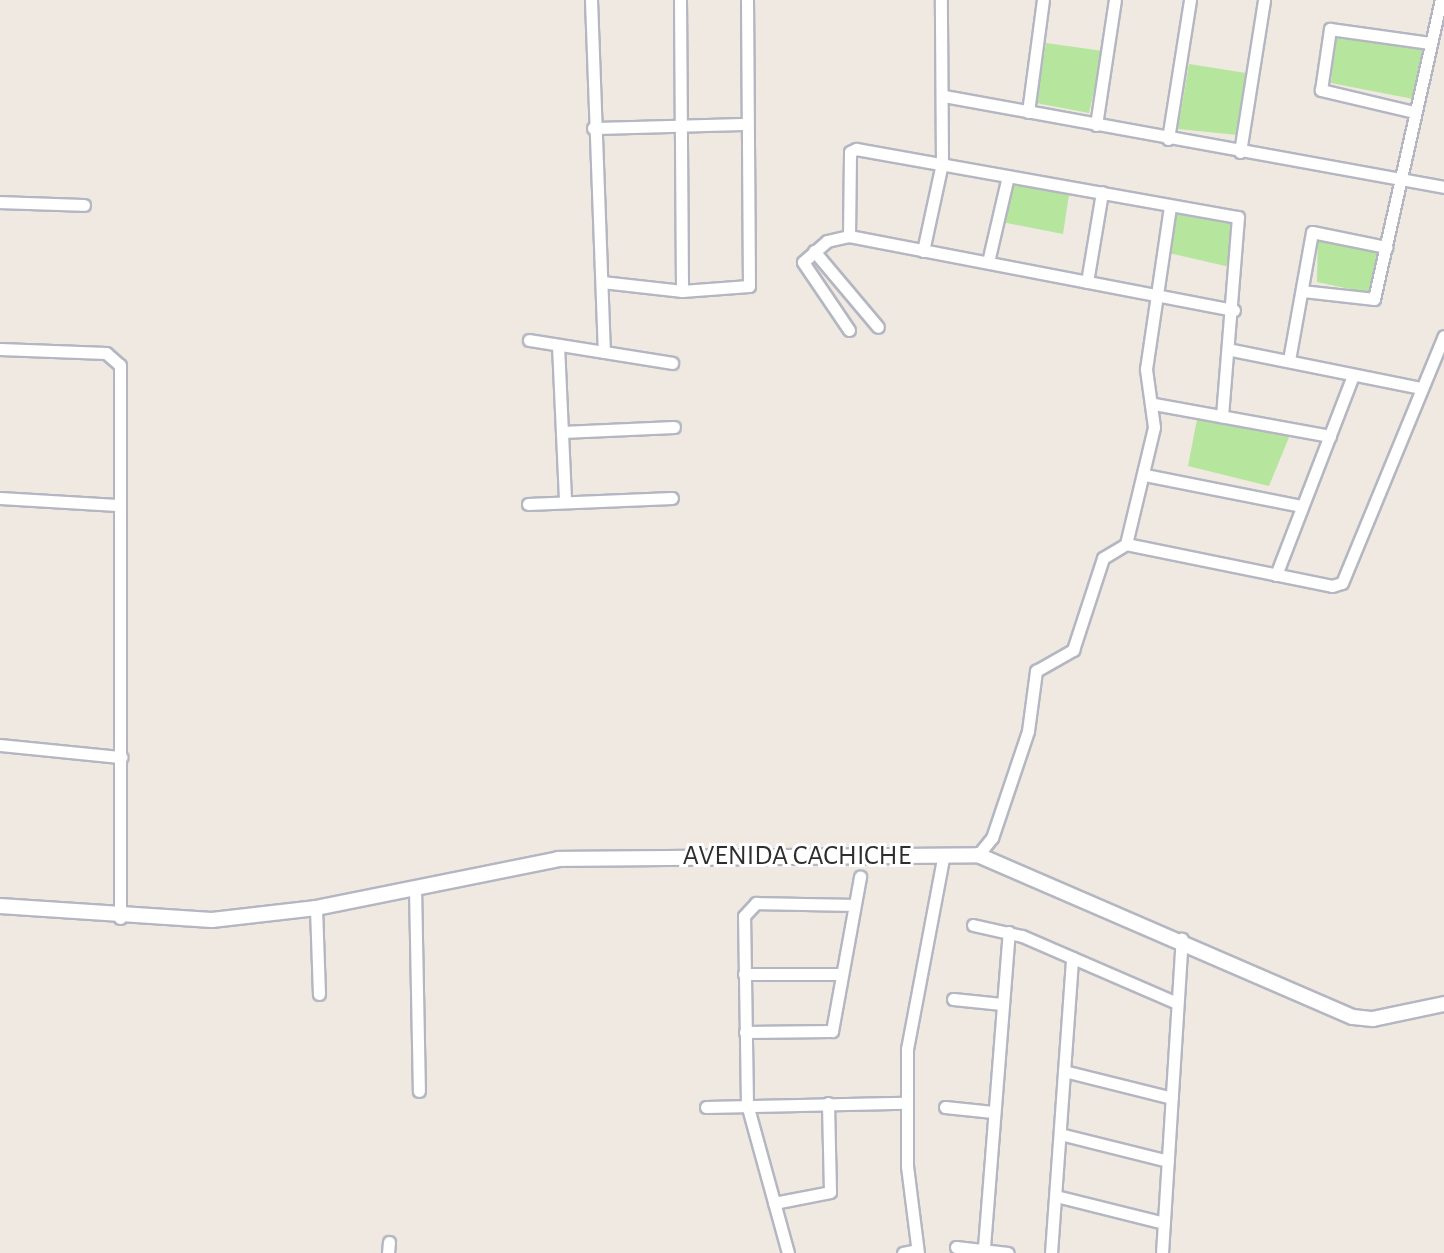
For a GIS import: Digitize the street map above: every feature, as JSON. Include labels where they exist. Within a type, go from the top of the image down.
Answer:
[{"type":"street","points":[[591,0],[593,128],[604,352]]},
{"type":"street","points":[[680,0],[682,291]]},
{"type":"street","points":[[602,282],[682,291],[749,286],[747,0]]},
{"type":"street","points":[[923,251],[942,163],[944,96],[941,0]]},
{"type":"street","points":[[1028,112],[1043,0]]},
{"type":"street","points":[[1096,125],[1115,0]]},
{"type":"street","points":[[1168,139],[1190,0]]},
{"type":"street","points":[[1240,152],[1264,0]]},
{"type":"street","points":[[1302,291],[1372,301],[1441,0]]},
{"type":"street","points":[[1414,112],[1321,90],[1330,29],[1430,43]]},
{"type":"street","points":[[944,96],[1444,187]]},
{"type":"street","points":[[593,128],[746,124]]},
{"type":"street","points":[[849,236],[852,150],[942,163],[1241,218],[1232,350],[1222,416]]},
{"type":"street","points":[[988,262],[1008,176]]},
{"type":"street","points":[[1087,282],[1102,192]]},
{"type":"street","points":[[0,202],[84,205]]},
{"type":"street","points":[[1126,544],[1145,475],[1154,404],[1146,369],[1154,294],[1170,206]]},
{"type":"street","points":[[1289,360],[1312,232],[1386,247]]},
{"type":"street","points":[[849,330],[804,270],[814,251],[849,236],[1234,310]]},
{"type":"street","points":[[814,251],[878,327]]},
{"type":"street","points":[[978,855],[992,838],[1028,731],[1036,671],[1073,650],[1103,558],[1126,544],[1276,575],[1342,583],[1444,336]]},
{"type":"street","points":[[529,340],[672,363]]},
{"type":"street","points":[[558,345],[565,501]]},
{"type":"street","points":[[0,349],[117,356],[120,918]]},
{"type":"street","points":[[1232,350],[1420,388]]},
{"type":"street","points":[[1276,575],[1353,375]]},
{"type":"street","points":[[1154,404],[1330,436]]},
{"type":"street","points":[[562,432],[674,427]]},
{"type":"street","points":[[1145,475],[1302,506]]},
{"type":"street","points":[[0,498],[117,505]]},
{"type":"street","points":[[528,504],[672,498]]},
{"type":"street","points":[[0,745],[121,757]]},
{"type":"street","points":[[903,1253],[917,1252],[905,1103],[916,984],[944,854]]},
{"type":"street","name":"AVENIDA CACHICHE","points":[[0,906],[120,918],[212,920],[316,908],[558,859],[978,855],[1182,938],[1353,1017],[1384,1018],[1444,1004]]},
{"type":"street","points":[[745,1032],[832,1031],[851,905],[860,877]]},
{"type":"street","points":[[415,887],[419,1091]]},
{"type":"street","points":[[788,1253],[747,1104],[744,974],[747,908],[851,905]]},
{"type":"street","points":[[316,908],[319,994]]},
{"type":"street","points":[[973,925],[1009,932],[1177,1003]]},
{"type":"street","points":[[984,1247],[1009,932]]},
{"type":"street","points":[[1162,1253],[1182,938]]},
{"type":"street","points":[[1051,1253],[1072,958]]},
{"type":"street","points":[[744,974],[839,974]]},
{"type":"street","points":[[953,999],[1002,1004]]},
{"type":"street","points":[[1064,1071],[1172,1098]]},
{"type":"street","points":[[774,1203],[830,1192],[828,1103]]},
{"type":"street","points":[[706,1107],[905,1103]]},
{"type":"street","points":[[945,1107],[993,1112]]},
{"type":"street","points":[[1060,1134],[1168,1161]]},
{"type":"street","points":[[1056,1196],[1164,1223]]},
{"type":"street","points":[[956,1247],[984,1247],[1008,1253]]},
{"type":"green space","points":[[1336,30],[1425,48],[1413,99],[1331,83]]},
{"type":"green space","points":[[1046,43],[1103,51],[1089,113],[1036,103]]},
{"type":"green space","points":[[1189,64],[1246,73],[1238,135],[1178,129]]},
{"type":"green space","points":[[1013,177],[1070,188],[1063,234],[1002,222]]},
{"type":"green space","points":[[1176,209],[1239,219],[1234,268],[1169,253]]},
{"type":"green space","points":[[1318,234],[1381,249],[1369,293],[1317,282]]},
{"type":"green space","points":[[1199,409],[1292,430],[1269,486],[1188,466]]}]
